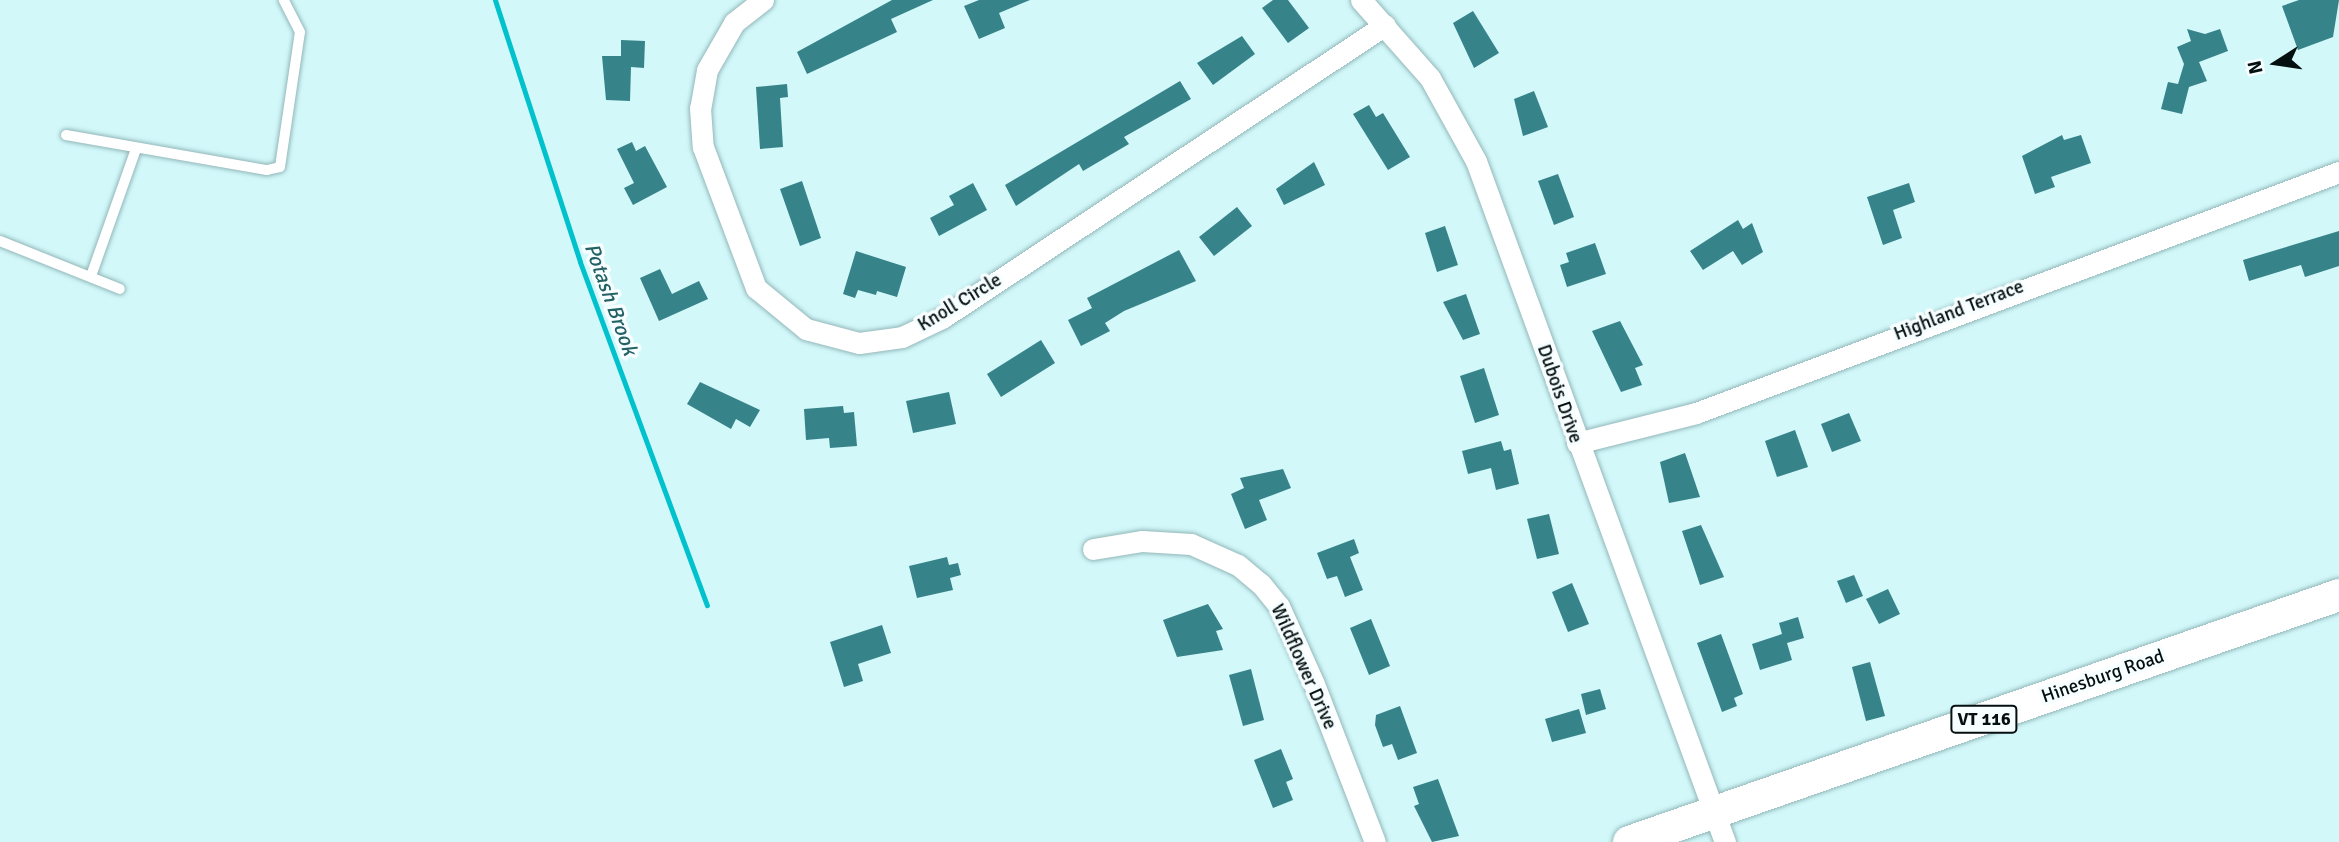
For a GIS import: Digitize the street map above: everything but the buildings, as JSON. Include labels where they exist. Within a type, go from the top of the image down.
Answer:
[{"type":"main road","name":"Hinesburg Road","points":[[1629,842],[1720,827],[2339,595]]},
{"type":"street","name":"Knoll Circle","points":[[763,0],[734,23],[712,57],[701,96],[704,147],[756,288],[806,329],[859,343],[888,341],[935,321],[1385,24]]},
{"type":"street","name":"Dubois Drive","points":[[1361,0],[1430,78],[1476,161],[1577,443],[1720,827]]},
{"type":"street","name":"Highland Terrace","points":[[1577,443],[1696,413],[2339,172]]},
{"type":"street","name":"Wildflower Drive","points":[[1093,549],[1142,541],[1191,544],[1261,583],[1279,606],[1309,673],[1376,842]]},
{"type":"lane","points":[[66,135],[267,170],[280,167],[300,32],[284,0]]},
{"type":"lane","points":[[91,276],[136,149]]},
{"type":"lane","points":[[0,241],[120,289]]},
{"type":"waterway","name":"Potash Brook","points":[[495,0],[580,262],[707,605]]}]
